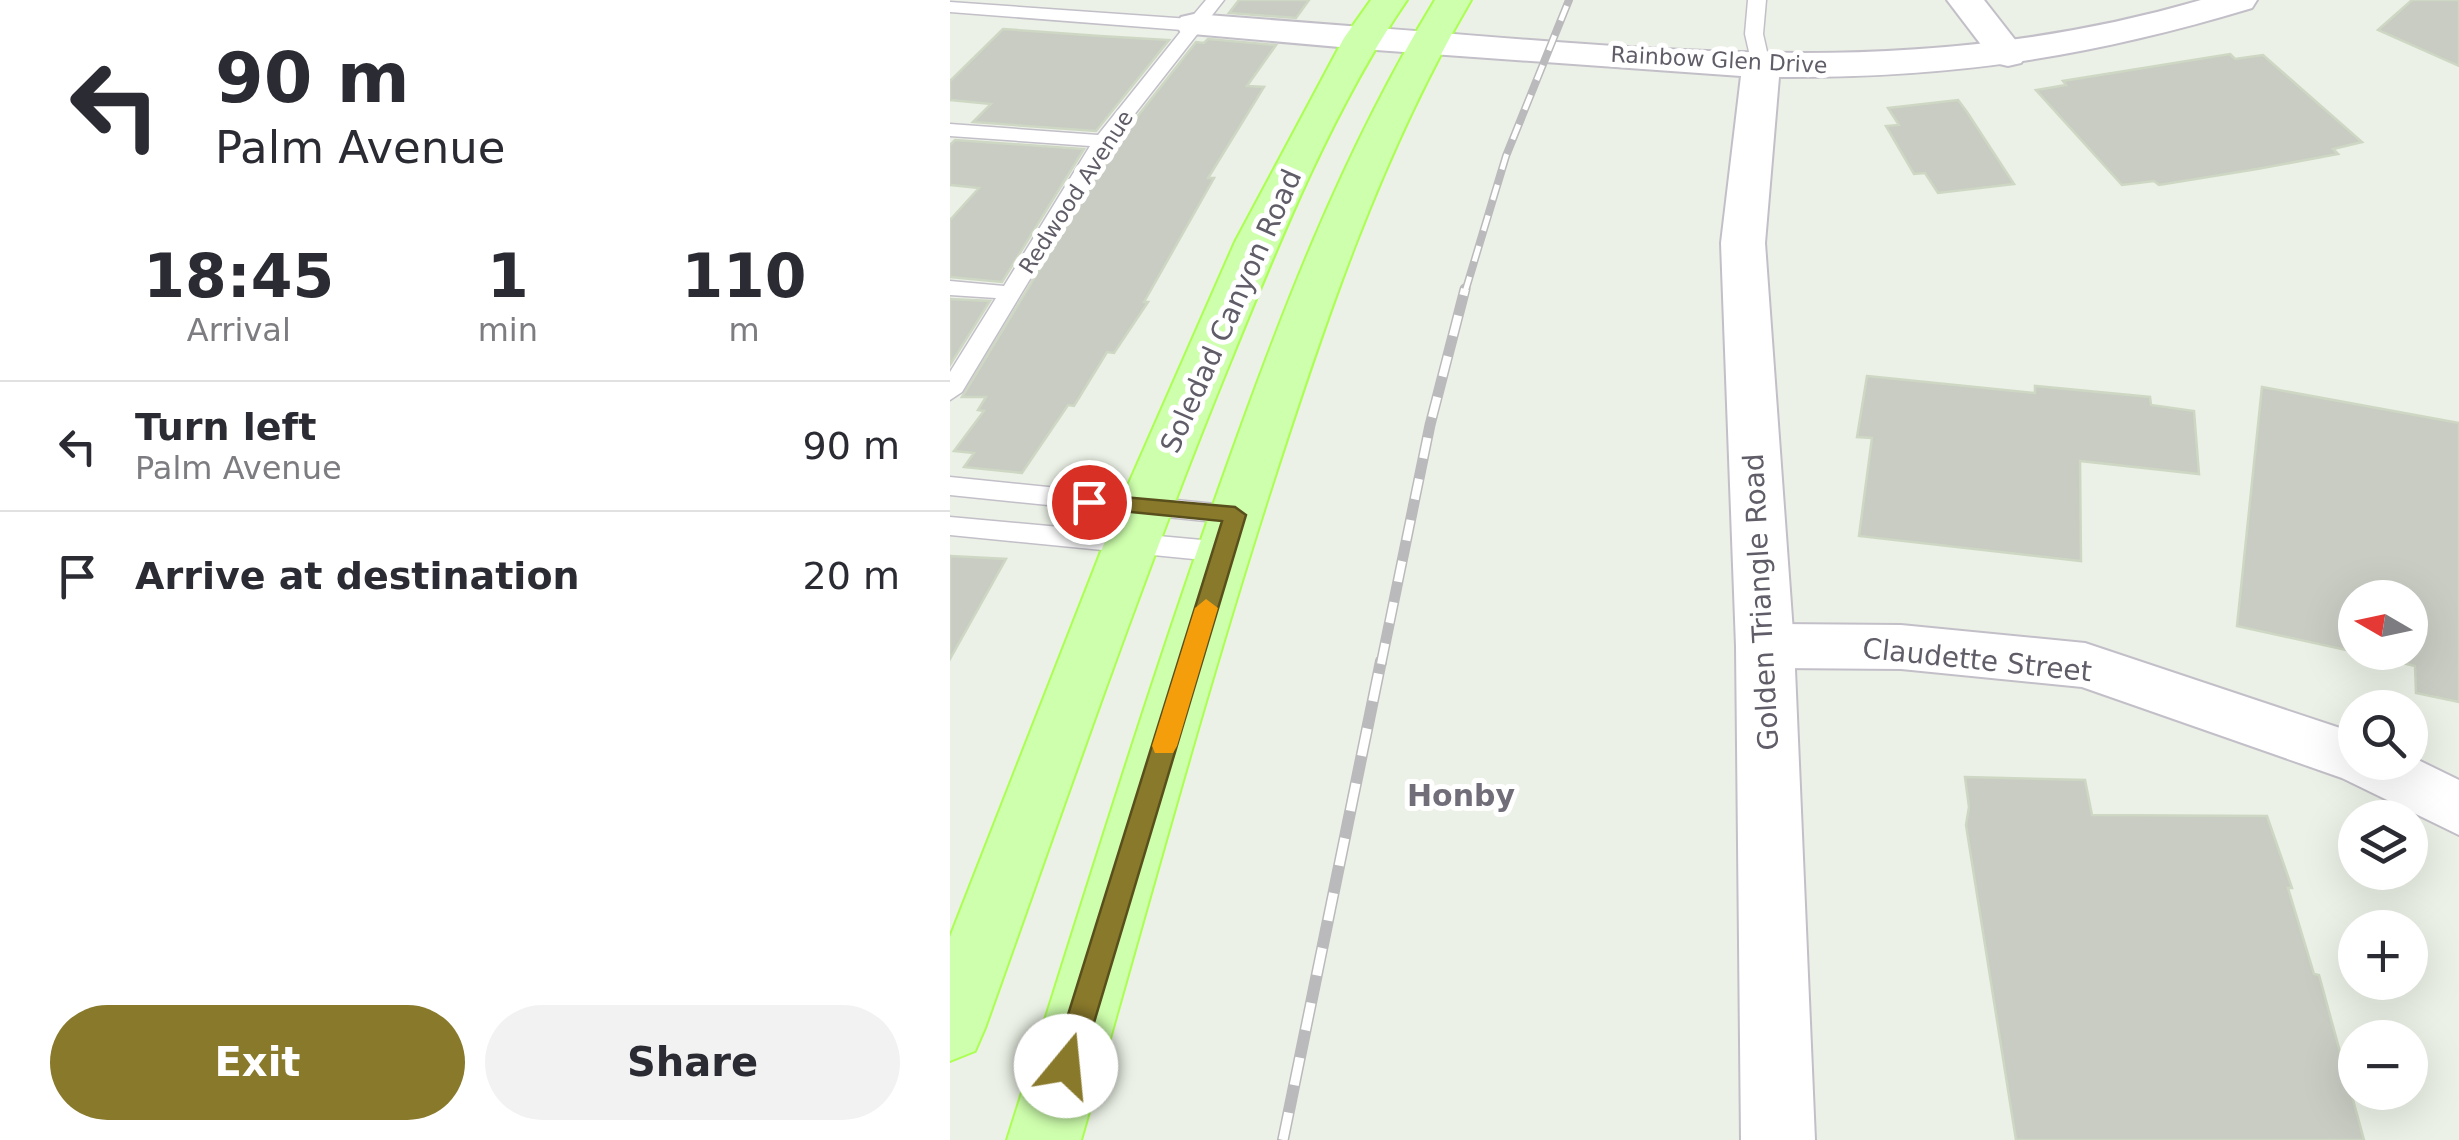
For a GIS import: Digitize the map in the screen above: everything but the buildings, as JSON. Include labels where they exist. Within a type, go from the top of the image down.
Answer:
[{"type":"main road","name":"Soledad Canyon Road","points":[[950,1028],[1136,527],[1256,242],[1362,38],[1389,0]]},
{"type":"main road","points":[[1044,1140],[1229,533],[1326,251],[1426,42],[1452,0]]},
{"type":"street","points":[[1965,0],[2008,55]]},
{"type":"street","name":"Rainbow Glen Drive","points":[[1204,12],[1362,38],[1761,65],[1895,64],[2008,55],[2134,31],[2238,0]]},
{"type":"street","name":"Golden Triangle Road","points":[[1761,65],[1743,242],[1765,646],[1778,1140]]},
{"type":"street","name":"Claudette Street","points":[[1765,646],[1901,647],[2085,666],[2338,752]]},
{"type":"street","points":[[2400,780],[2459,809]]},
{"type":"lane","points":[[1758,0],[1754,34],[1761,65]]},
{"type":"lane","points":[[950,7],[1204,12]]},
{"type":"lane","name":"Redwood Avenue","points":[[950,392],[1103,142],[1204,12]]},
{"type":"lane","points":[[950,130],[1103,142]]},
{"type":"lane","points":[[950,288],[1012,293]]},
{"type":"lane","points":[[950,486],[1136,527],[1229,533]]},
{"type":"lane","points":[[950,526],[1136,527],[1229,533]]},
{"type":"railway","points":[[1465,292],[1506,156],[1569,0]]},
{"type":"railway","points":[[1381,664],[1430,425],[1465,289]]},
{"type":"railway","points":[[1283,1140],[1381,661]]},
{"type":"slow traffic","points":[[1164,746],[1206,608]]},
{"type":"district","name":"Honby","points":[[1461,795]]},
{"type":"route","points":[[1066,1066],[1235,515],[1089,502]]}]
